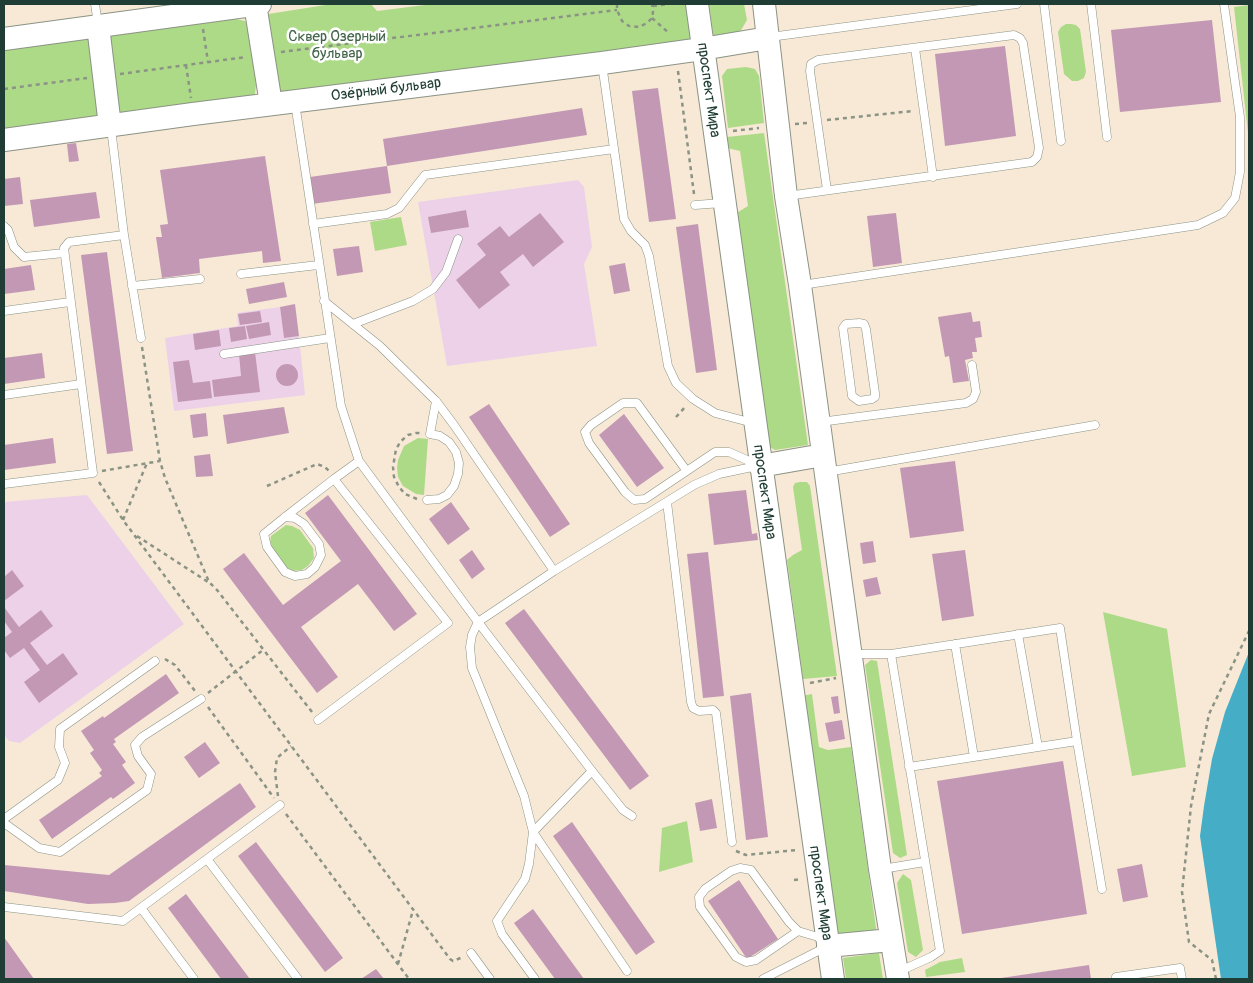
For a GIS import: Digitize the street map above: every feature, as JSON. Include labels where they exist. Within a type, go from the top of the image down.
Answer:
[{"type":"street","name":"проспект Мира","points":[[697,4],[832,979]]},
{"type":"street","points":[[764,4],[786,196],[800,285],[880,869],[898,976]]},
{"type":"street","points":[[4,39],[248,5],[263,55],[271,104]]},
{"type":"street","points":[[98,26],[110,126]]},
{"type":"street","name":"Озёрный бульвар","points":[[4,140],[193,114],[602,63],[768,38]]},
{"type":"street","points":[[760,466],[824,464]]},
{"type":"street","points":[[828,946],[891,940]]},
{"type":"lane","points":[[95,4],[98,26]]},
{"type":"lane","points":[[768,38],[1017,4]]},
{"type":"lane","points":[[1044,4],[1061,141]]},
{"type":"lane","points":[[1091,4],[1107,137]]},
{"type":"lane","points":[[800,285],[1198,225],[1223,213],[1235,198],[1240,172],[1240,117],[1224,4]]},
{"type":"lane","points":[[786,196],[1032,162],[1037,157],[1039,148],[1023,43],[1020,38],[1014,35],[818,60],[811,64],[810,71],[827,190]]},
{"type":"lane","points":[[915,48],[933,177]]},
{"type":"lane","points":[[602,63],[624,219],[630,231],[644,245],[649,256],[668,366],[676,383],[693,399],[715,412],[755,424]]},
{"type":"lane","points":[[294,101],[341,406],[359,460],[478,622],[592,771],[623,810],[632,816]]},
{"type":"lane","points":[[110,126],[124,235],[141,338]]},
{"type":"lane","points":[[313,224],[387,214],[398,208],[424,175],[614,149]]},
{"type":"lane","points":[[695,206],[724,203]]},
{"type":"lane","points":[[4,226],[8,230],[14,247],[24,257],[64,253]]},
{"type":"lane","points":[[4,484],[93,473],[64,248],[69,242],[124,235]]},
{"type":"lane","points":[[353,324],[413,301],[433,289],[446,272],[458,239]]},
{"type":"lane","points":[[241,274],[318,265]]},
{"type":"lane","points":[[132,286],[200,278]]},
{"type":"lane","points":[[324,301],[380,346],[436,401],[554,572]]},
{"type":"lane","points":[[4,311],[70,302]]},
{"type":"lane","points":[[859,322],[864,324],[866,329],[875,393],[874,397],[868,399],[859,401],[852,396],[843,331],[846,324],[859,322]]},
{"type":"lane","points":[[224,354],[330,338]]},
{"type":"lane","points":[[818,422],[966,403],[972,399],[976,392],[972,365]]},
{"type":"lane","points":[[4,395],[81,384]]},
{"type":"lane","points":[[868,399],[871,416]]},
{"type":"lane","points":[[428,500],[439,499],[447,495],[454,486],[459,463],[456,452],[449,442],[440,436],[430,434],[436,401]]},
{"type":"lane","points":[[686,470],[637,403],[624,403],[591,425],[585,432],[589,443],[624,492],[634,500],[646,498],[715,452],[729,452],[760,466]]},
{"type":"lane","points":[[824,464],[1094,425]]},
{"type":"lane","points":[[285,517],[295,518],[304,524],[319,544],[321,555],[315,567],[307,574],[295,576],[286,572],[266,547],[264,534],[285,517],[334,478],[359,460]]},
{"type":"lane","points":[[627,971],[533,832],[524,796],[472,668],[470,647],[472,635],[478,622],[554,572],[694,485],[720,474],[760,466]]},
{"type":"lane","points":[[318,720],[448,623],[334,478]]},
{"type":"lane","points":[[667,502],[691,702],[693,708],[699,711],[713,710],[716,713],[732,842]]},
{"type":"lane","points":[[850,654],[891,654],[1060,628],[1102,888]]},
{"type":"lane","points":[[1018,634],[1038,747]]},
{"type":"lane","points":[[956,644],[974,757]]},
{"type":"lane","points":[[891,654],[940,950],[898,976]]},
{"type":"lane","points":[[4,818],[58,780],[65,763],[58,747],[60,728],[155,661]]},
{"type":"lane","points":[[4,823],[39,848],[60,852],[147,790],[151,774],[138,756],[135,745],[142,737],[201,699]]},
{"type":"lane","points":[[909,767],[1077,741]]},
{"type":"lane","points":[[535,979],[502,934],[497,921],[525,879],[533,832],[592,771]]},
{"type":"lane","points":[[4,907],[123,921],[280,805]]},
{"type":"lane","points":[[207,859],[298,979]]},
{"type":"lane","points":[[880,869],[925,862]]},
{"type":"lane","points":[[764,979],[828,946],[818,937],[798,931],[789,922],[751,870],[740,868],[731,871],[705,889],[700,897],[700,907],[736,958],[746,962],[756,960],[798,931]]},
{"type":"lane","points":[[142,908],[194,979]]},
{"type":"lane","points":[[471,953],[490,979]]},
{"type":"lane","points":[[1116,979],[1116,977],[1180,968],[1182,979]]},
{"type":"path","points":[[617,4],[617,10],[622,22],[628,26],[639,27],[652,18],[653,5],[668,4]]},
{"type":"path","points":[[4,89],[617,10]]},
{"type":"path","points":[[200,12],[208,62]]},
{"type":"path","points":[[652,18],[673,38],[695,206]]},
{"type":"path","points":[[186,65],[193,114]]},
{"type":"path","points":[[714,134],[924,110]]},
{"type":"path","points":[[141,338],[160,461],[165,478],[209,582]]},
{"type":"path","points":[[676,417],[693,399]]},
{"type":"path","points":[[428,500],[414,498],[406,494],[394,478],[393,467],[396,449],[401,441],[416,433],[430,434]]},
{"type":"path","points":[[160,461],[93,473],[123,520],[450,959],[453,961],[471,953]]},
{"type":"path","points":[[123,520],[147,462]]},
{"type":"path","points":[[267,486],[317,464],[325,467],[334,478]]},
{"type":"path","points":[[134,534],[209,582],[217,590],[318,720]]},
{"type":"path","points":[[1216,979],[1212,960],[1189,942],[1182,892],[1191,806],[1209,714],[1249,630]]},
{"type":"path","points":[[201,699],[263,650]]},
{"type":"path","points":[[792,685],[853,676]]},
{"type":"path","points":[[280,805],[275,772],[277,758],[291,746]]},
{"type":"path","points":[[732,842],[736,851],[746,855],[797,850]]},
{"type":"path","points":[[398,964],[413,909]]},
{"type":"shaded area","points":[[578,180],[584,187],[592,247],[584,264],[597,346],[447,366],[418,202]]},
{"type":"shaded area","points":[[280,307],[284,337],[299,336],[305,395],[174,411],[165,338],[238,326],[237,313]]},
{"type":"shaded area","points":[[87,495],[184,624],[20,743],[9,741],[4,735],[4,502]]},
{"type":"green space","name":"Сквер Озерный бульвар","points":[[332,4],[371,4],[377,11],[433,4],[687,4],[691,42],[276,97],[262,15]]},
{"type":"green space","points":[[709,4],[744,4],[747,20],[737,37],[718,41],[713,34]]},
{"type":"green space","points":[[1249,5],[1249,142],[1234,7]]},
{"type":"green space","points":[[236,19],[245,21],[250,27],[256,85],[255,94],[249,99],[127,116],[116,111],[110,36],[118,33]]},
{"type":"green space","points":[[1066,24],[1076,25],[1080,29],[1086,72],[1084,78],[1078,81],[1072,81],[1064,74],[1058,32]]},
{"type":"green space","points":[[93,38],[98,115],[95,118],[4,134],[4,49]]},
{"type":"green space","points":[[746,67],[755,69],[759,76],[764,123],[728,128],[722,76],[727,69]]},
{"type":"green space","points":[[764,133],[808,445],[775,450],[770,447],[730,217],[748,206],[740,151],[719,146],[718,138]]},
{"type":"green space","points":[[401,217],[407,245],[375,251],[370,222]]},
{"type":"green space","points":[[418,438],[428,439],[424,495],[416,494],[403,486],[398,477],[397,468],[404,446]]},
{"type":"green space","points":[[807,482],[810,486],[837,676],[803,679],[787,560],[802,550],[793,487],[795,483]]},
{"type":"green space","points":[[286,525],[300,530],[313,548],[314,558],[302,570],[293,571],[287,568],[270,542],[271,536]]},
{"type":"green space","points":[[1103,612],[1167,629],[1186,767],[1132,776]]},
{"type":"green space","points":[[871,660],[877,661],[907,855],[900,858],[893,853],[865,665]]},
{"type":"green space","points":[[812,694],[819,747],[828,750],[851,747],[877,935],[839,934],[834,925],[801,696]]},
{"type":"green space","points":[[687,821],[693,862],[659,872],[662,828]]},
{"type":"green space","points":[[903,874],[911,880],[923,950],[916,957],[908,952],[897,883]]},
{"type":"green space","points":[[879,953],[883,979],[846,979],[843,958]]},
{"type":"green space","points":[[962,958],[965,972],[926,977],[925,970],[940,962]]},
{"type":"water","points":[[1249,652],[1249,979],[1221,979],[1200,836],[1212,759],[1225,712]]},
{"type":"building","points":[[1212,20],[1221,102],[1120,112],[1111,30]]},
{"type":"building","points":[[1005,46],[1016,136],[945,146],[935,54]]},
{"type":"building","points":[[658,88],[676,219],[649,222],[632,91]]},
{"type":"building","points":[[582,108],[587,135],[387,166],[383,139]]},
{"type":"building","points":[[76,143],[79,161],[69,162],[67,144]]},
{"type":"building","points":[[265,156],[281,261],[263,263],[262,251],[199,259],[200,273],[162,278],[156,237],[162,237],[160,225],[168,224],[160,170]]},
{"type":"building","points":[[387,166],[391,193],[312,204],[310,177]]},
{"type":"building","points":[[20,177],[23,204],[4,206],[4,179]]},
{"type":"building","points":[[96,192],[100,218],[34,227],[30,200]]},
{"type":"building","points":[[466,210],[469,227],[431,233],[428,217]]},
{"type":"building","points":[[540,213],[564,242],[533,267],[523,254],[500,272],[510,285],[479,309],[456,280],[486,255],[477,244],[500,226],[509,237]]},
{"type":"building","points":[[896,213],[902,263],[873,267],[867,216]]},
{"type":"building","points":[[698,224],[717,370],[696,373],[676,227]]},
{"type":"building","points":[[359,246],[363,272],[337,276],[333,249]]},
{"type":"building","points":[[107,252],[133,451],[107,454],[81,255]]},
{"type":"building","points":[[625,263],[630,291],[614,294],[609,266]]},
{"type":"building","points":[[31,265],[35,290],[4,294],[4,269]]},
{"type":"building","points":[[284,282],[287,297],[249,304],[246,289]]},
{"type":"building","points":[[295,304],[299,336],[284,338],[280,307]]},
{"type":"building","points":[[260,311],[262,322],[240,325],[238,314]]},
{"type":"building","points":[[971,312],[973,322],[980,321],[982,337],[975,338],[977,352],[972,352],[973,358],[965,360],[969,381],[953,383],[949,356],[945,357],[938,317]]},
{"type":"building","points":[[269,322],[271,335],[249,339],[246,326]]},
{"type":"building","points":[[245,326],[247,339],[231,342],[229,328]]},
{"type":"building","points":[[219,330],[221,346],[195,350],[193,334]]},
{"type":"building","points":[[255,352],[260,392],[214,397],[212,380],[241,376],[239,354]]},
{"type":"building","points":[[42,353],[45,378],[4,384],[4,358]]},
{"type":"building","points":[[189,360],[193,383],[210,381],[212,398],[178,402],[173,362]]},
{"type":"building","points":[[283,364],[291,364],[298,371],[298,379],[291,386],[283,386],[276,379],[276,371]]},
{"type":"building","points":[[489,404],[570,524],[550,537],[469,417]]},
{"type":"building","points":[[284,407],[289,433],[227,444],[223,415]]},
{"type":"building","points":[[206,413],[208,436],[193,438],[190,415]]},
{"type":"building","points":[[624,414],[664,468],[637,487],[599,435]]},
{"type":"building","points":[[53,438],[56,463],[4,470],[4,445]]},
{"type":"building","points":[[210,454],[213,476],[196,477],[194,456]]},
{"type":"building","points":[[955,461],[964,531],[910,538],[900,468]]},
{"type":"building","points":[[746,490],[752,534],[757,533],[758,540],[714,545],[708,494]]},
{"type":"building","points":[[328,495],[417,614],[394,631],[358,584],[301,627],[338,677],[317,693],[223,569],[244,553],[283,605],[341,561],[305,513]]},
{"type":"building","points":[[451,502],[470,529],[448,545],[429,519]]},
{"type":"building","points":[[873,541],[876,562],[863,564],[860,543]]},
{"type":"building","points":[[472,550],[485,569],[472,579],[459,560]]},
{"type":"building","points":[[965,550],[974,616],[942,621],[932,554]]},
{"type":"building","points":[[708,552],[724,696],[703,698],[687,554]]},
{"type":"building","points":[[12,570],[24,586],[4,601],[4,577]]},
{"type":"building","points":[[877,577],[881,594],[866,597],[863,580]]},
{"type":"building","points":[[4,607],[19,627],[41,610],[53,626],[30,643],[47,665],[63,653],[78,674],[39,703],[24,682],[40,670],[24,648],[10,658],[4,650],[4,638],[12,632],[4,621]]},
{"type":"building","points":[[524,609],[649,776],[630,790],[505,623]]},
{"type":"building","points":[[166,674],[179,693],[114,739],[116,742],[113,744],[126,762],[122,765],[135,783],[113,799],[111,797],[52,839],[39,820],[102,776],[99,773],[102,770],[90,753],[94,750],[81,731],[103,716],[104,718]]},
{"type":"building","points":[[751,693],[768,837],[746,840],[730,696]]},
{"type":"building","points":[[838,696],[840,713],[834,714],[831,697]]},
{"type":"building","points":[[842,720],[845,739],[829,742],[825,723]]},
{"type":"building","points":[[205,742],[220,763],[199,778],[184,757]]},
{"type":"building","points":[[1063,761],[1087,914],[962,934],[937,781]]},
{"type":"building","points":[[240,783],[256,807],[129,901],[88,904],[4,891],[4,865],[109,875]]},
{"type":"building","points":[[712,799],[717,828],[700,831],[695,803]]},
{"type":"building","points":[[572,822],[655,942],[636,955],[553,836]]},
{"type":"building","points":[[256,842],[343,958],[325,972],[238,856]]},
{"type":"building","points":[[1142,864],[1148,897],[1123,902],[1117,869]]},
{"type":"building","points":[[739,880],[778,939],[747,959],[708,901]]},
{"type":"building","points":[[186,894],[250,979],[221,979],[168,908]]},
{"type":"building","points":[[533,909],[584,979],[555,979],[514,923]]},
{"type":"building","points":[[4,937],[34,979],[4,979]]},
{"type":"building","points":[[1089,965],[1091,979],[1001,979],[1001,978]]},
{"type":"building","points":[[376,969],[384,979],[361,979]]}]
